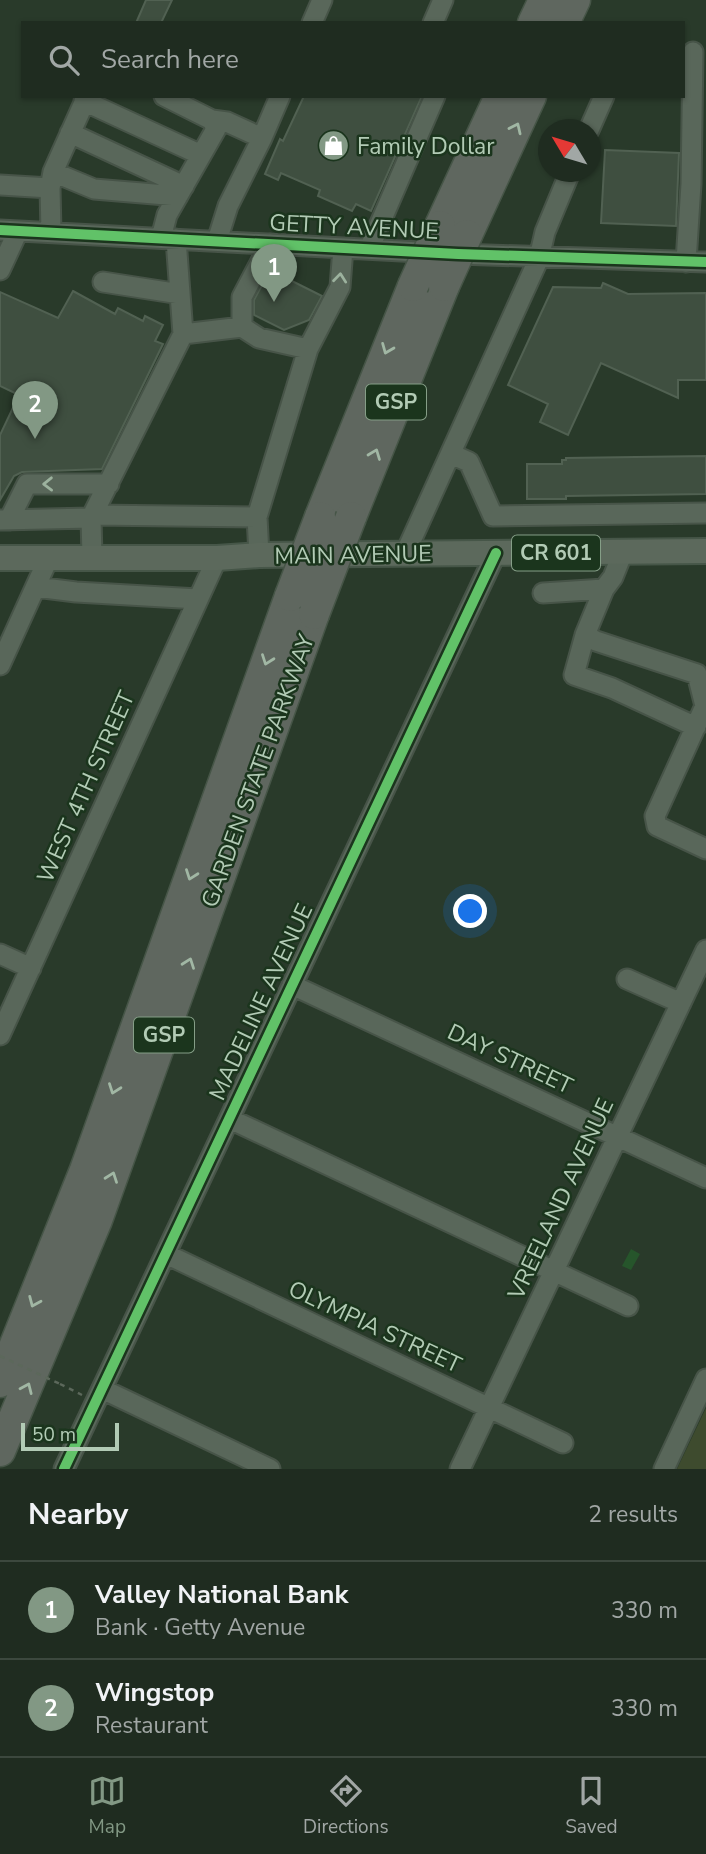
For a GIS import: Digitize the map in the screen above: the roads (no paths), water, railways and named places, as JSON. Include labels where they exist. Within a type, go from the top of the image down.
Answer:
[{"type":"highway","points":[[534,21],[544,0]]},
{"type":"highway","points":[[565,21],[575,0]]},
{"type":"highway","name":"GARDEN STATE PARKWAY","points":[[0,1451],[97,1220],[314,614],[444,286],[453,230],[499,98]]},
{"type":"highway","name":"GARDEN STATE PARKWAY","points":[[0,1382],[85,1170],[290,596],[413,286],[453,230],[530,98]]},
{"type":"main road","name":"MAIN AVENUE","points":[[0,558],[217,558],[258,555],[706,551]]},
{"type":"street","points":[[313,21],[322,0]]},
{"type":"street","points":[[434,21],[443,0]]},
{"type":"street","points":[[686,262],[691,184],[693,52]]},
{"type":"street","points":[[168,98],[212,120],[227,122],[262,138]]},
{"type":"street","points":[[216,241],[228,206],[279,98]]},
{"type":"street","points":[[369,248],[434,98]]},
{"type":"street","points":[[594,119],[603,98]]},
{"type":"street","points":[[51,232],[52,180],[85,99],[201,155]]},
{"type":"street","points":[[92,557],[92,517],[183,334],[180,294],[167,215],[216,129],[212,120]]},
{"type":"street","points":[[70,133],[181,191]]},
{"type":"street","points":[[0,185],[52,180],[94,189],[181,191]]},
{"type":"street","points":[[405,554],[539,258],[545,232],[566,182]]},
{"type":"street","points":[[0,270],[9,230]]},
{"type":"street","name":"GETTY AVENUE","points":[[9,230],[539,258],[706,262]]},
{"type":"street","points":[[242,327],[242,297],[270,244]]},
{"type":"street","points":[[258,555],[257,517],[308,349],[341,287],[343,248]]},
{"type":"street","points":[[103,282],[180,294]]},
{"type":"street","points":[[183,334],[242,327],[259,338],[308,349]]},
{"type":"street","points":[[450,454],[469,462],[493,516],[706,513]]},
{"type":"street","points":[[2,521],[27,484],[109,484]]},
{"type":"street","points":[[2,521],[92,517],[257,517]]},
{"type":"street","points":[[623,552],[613,577],[604,589],[574,675],[612,688],[696,727]]},
{"type":"street","name":"MADELINE AVENUE","points":[[64,1469],[496,553]]},
{"type":"street","points":[[0,664],[50,557]]},
{"type":"street","name":"WEST 4TH STREET","points":[[0,1035],[217,558]]},
{"type":"street","points":[[36,587],[198,599]]},
{"type":"street","points":[[543,593],[604,589]]},
{"type":"street","points":[[586,635],[696,674],[705,706],[655,816],[657,826],[706,849]]},
{"type":"street","name":"VREELAND AVENUE","points":[[460,1469],[706,950]]},
{"type":"street","points":[[0,954],[31,968]]},
{"type":"street","points":[[627,979],[681,1003]]},
{"type":"street","name":"DAY STREET","points":[[292,985],[706,1178]]},
{"type":"street","points":[[230,1119],[628,1306]]},
{"type":"street","name":"OLYMPIA STREET","points":[[166,1254],[563,1443]]},
{"type":"street","points":[[664,1469],[706,1379]]},
{"type":"street","points":[[99,1395],[270,1469]]},
{"type":"place","name":"Family Dollar","points":[[334,146]]},
{"type":"place","name":"Valley National Bank","points":[[274,302]]},
{"type":"place","name":"Wingstop","points":[[35,439]]}]
